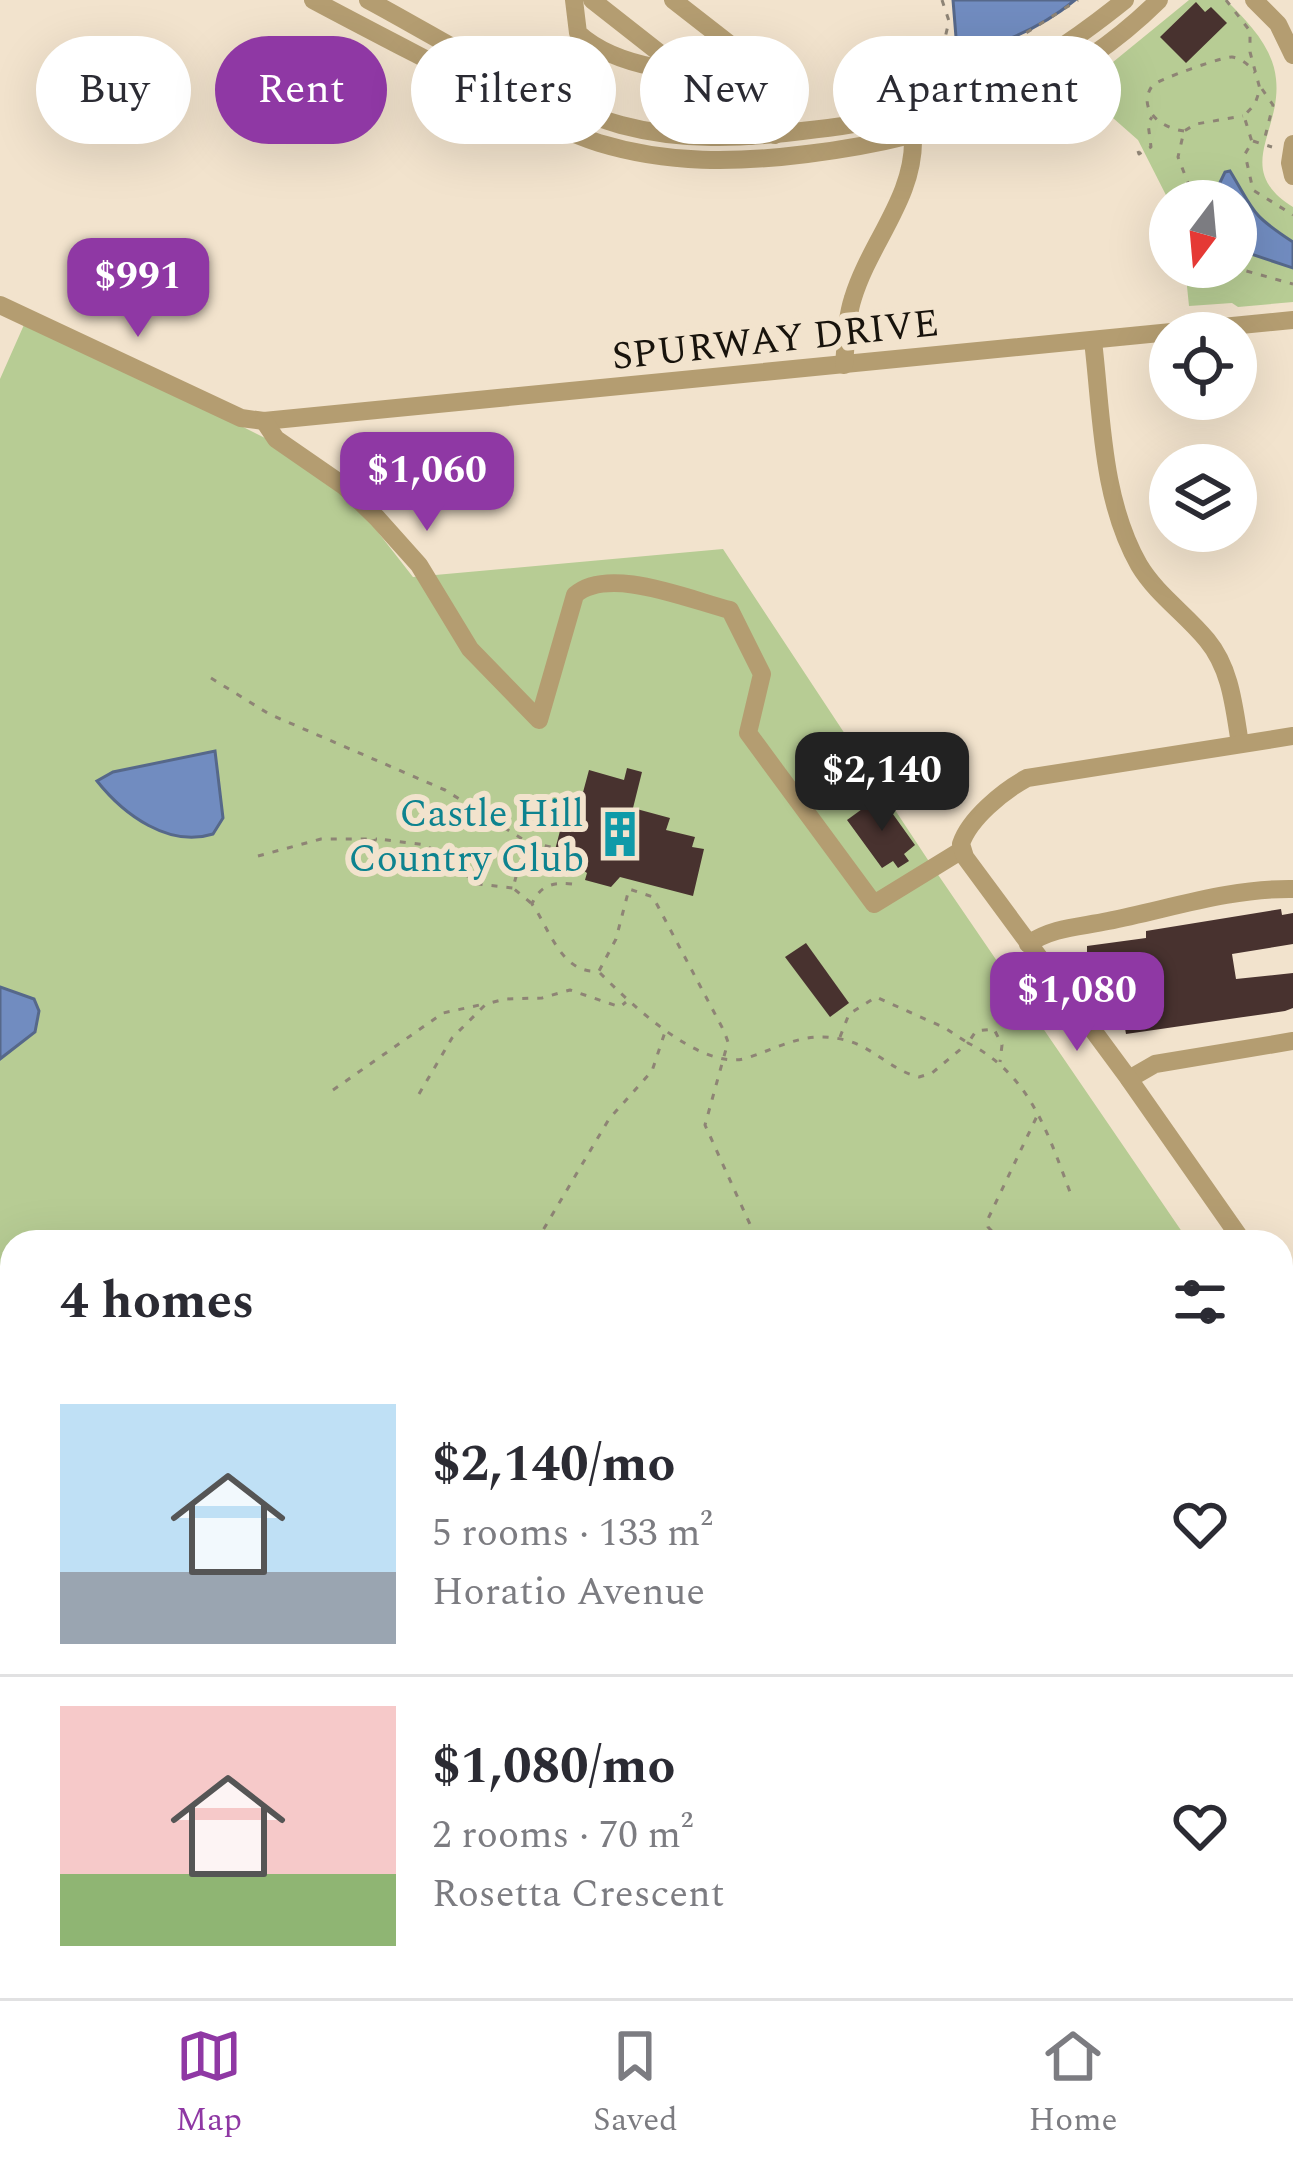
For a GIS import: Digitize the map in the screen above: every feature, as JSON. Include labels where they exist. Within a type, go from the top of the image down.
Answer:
[{"type":"street","points":[[313,0],[546,122],[638,153],[737,161],[876,144]]},
{"type":"street","points":[[368,0],[582,112],[640,128]]},
{"type":"street","points":[[574,0],[580,37],[640,61]]},
{"type":"street","points":[[592,0],[640,38]]},
{"type":"street","points":[[809,131],[886,121],[956,102],[1036,64],[1125,0]]},
{"type":"street","points":[[1117,36],[1159,0]]},
{"type":"street","points":[[1254,0],[1277,24],[1293,55]]},
{"type":"street","points":[[676,1],[717,36]]},
{"type":"street","points":[[844,365],[852,299],[901,197],[914,162],[913,144]]},
{"type":"street","points":[[1293,144],[1289,163],[1293,176]]},
{"type":"street","name":"SPURWAY DRIVE","points":[[0,305],[241,418],[264,421],[1293,320]]},
{"type":"street","points":[[1093,340],[1111,490],[1122,529],[1156,590],[1220,658],[1228,676],[1240,744]]},
{"type":"street","name":"SPURWAY DRIVE","points":[[264,421],[275,439],[344,486],[377,518],[419,566],[470,649],[539,720],[575,595],[586,584],[621,582],[730,610],[762,674],[748,733],[874,904],[961,847]]},
{"type":"street","points":[[1235,1230],[961,847],[976,822],[1027,778],[1293,736]]},
{"type":"street","points":[[1028,944],[1046,932],[1108,922],[1150,909],[1293,889]]},
{"type":"street","points":[[1129,1079],[1155,1064],[1293,1041]]},
{"type":"path","points":[[942,0],[950,21],[942,51],[949,74],[1003,49],[1078,0]]},
{"type":"path","points":[[1226,0],[1250,31],[1250,52],[1258,78],[1260,88],[1256,104],[1244,116],[1196,124],[1184,131],[1170,129],[1153,116],[1148,105],[1152,86],[1164,76],[1197,70],[1226,57],[1251,66],[1258,78]]},
{"type":"path","points":[[1260,88],[1273,105],[1263,142]]},
{"type":"path","points":[[1138,151],[1151,147],[1148,123],[1153,116]]},
{"type":"path","points":[[1244,116],[1252,142],[1245,161],[1253,190],[1293,215]]},
{"type":"path","points":[[1184,131],[1178,157],[1187,180]]},
{"type":"path","points":[[1257,274],[1293,284]]},
{"type":"path","points":[[211,678],[269,714],[445,790],[526,842],[556,848]]},
{"type":"path","points":[[258,856],[320,838],[426,845],[478,884],[513,888],[532,904],[552,943],[589,973],[598,971],[616,939],[629,889],[653,897],[728,1042],[705,1125],[753,1230]]},
{"type":"path","points":[[356,846],[379,839]]},
{"type":"path","points":[[513,888],[526,842]]},
{"type":"path","points":[[532,904],[543,888],[557,882],[572,884]]},
{"type":"path","points":[[598,971],[665,1030],[722,1061],[746,1058],[796,1038],[839,1039],[919,1077],[932,1073],[976,1031],[994,1029],[1002,1045],[1000,1064]]},
{"type":"path","points":[[333,1090],[443,1012],[570,990],[620,1006],[628,1001]]},
{"type":"path","points":[[839,1039],[848,1014],[876,997],[945,1028],[1000,1064],[1031,1097],[1070,1192]]},
{"type":"path","points":[[419,1094],[452,1037],[485,1004]]},
{"type":"path","points":[[543,1230],[610,1119],[652,1071],[665,1030]]},
{"type":"path","points":[[991,1230],[987,1221],[1038,1112]]},
{"type":"green space","points":[[1189,0],[1226,0],[1258,36],[1276,79],[1262,164],[1275,193],[1293,207],[1293,302],[1189,306],[1187,288],[1257,288],[1257,180],[1158,180],[1138,140],[1121,125],[1121,56]]},
{"type":"green space","name":"Castle Hill Country Club","points":[[27,318],[277,444],[345,490],[413,577],[723,549],[1181,1230],[0,1230],[0,379]]},
{"type":"water","points":[[953,0],[1075,0],[1015,36],[956,36]]},
{"type":"water","points":[[1257,214],[1293,242],[1293,268],[1257,256]]},
{"type":"water","points":[[215,751],[223,818],[213,834],[180,836],[149,826],[120,806],[97,781],[113,772]]},
{"type":"water","points":[[0,987],[34,999],[39,1011],[35,1032],[0,1059]]},
{"type":"building","points":[[1196,2],[1205,12],[1211,7],[1227,23],[1186,63],[1160,37]]},
{"type":"building","name":"Castle Hill Country Club","points":[[627,768],[642,772],[633,808],[670,818],[666,830],[695,837],[692,847],[704,849],[693,896],[620,877],[611,887],[585,880],[587,873],[575,864],[576,857],[555,850],[566,808],[560,807],[564,792],[582,796],[589,770],[624,780]]},
{"type":"building","points":[[880,796],[915,845],[904,854],[909,861],[898,868],[893,861],[882,868],[847,820]]},
{"type":"building","points":[[1281,909],[1282,915],[1293,913],[1293,944],[1232,954],[1236,979],[1293,973],[1293,1008],[1285,1011],[1126,1034],[1122,1011],[1113,1006],[1111,988],[1100,990],[1096,967],[1087,967],[1087,946],[1146,938],[1146,931]]},
{"type":"building","points":[[806,943],[849,1003],[830,1017],[785,957]]},
{"type":"place","name":"Castle Hill Country Club","points":[[620,834]]}]
